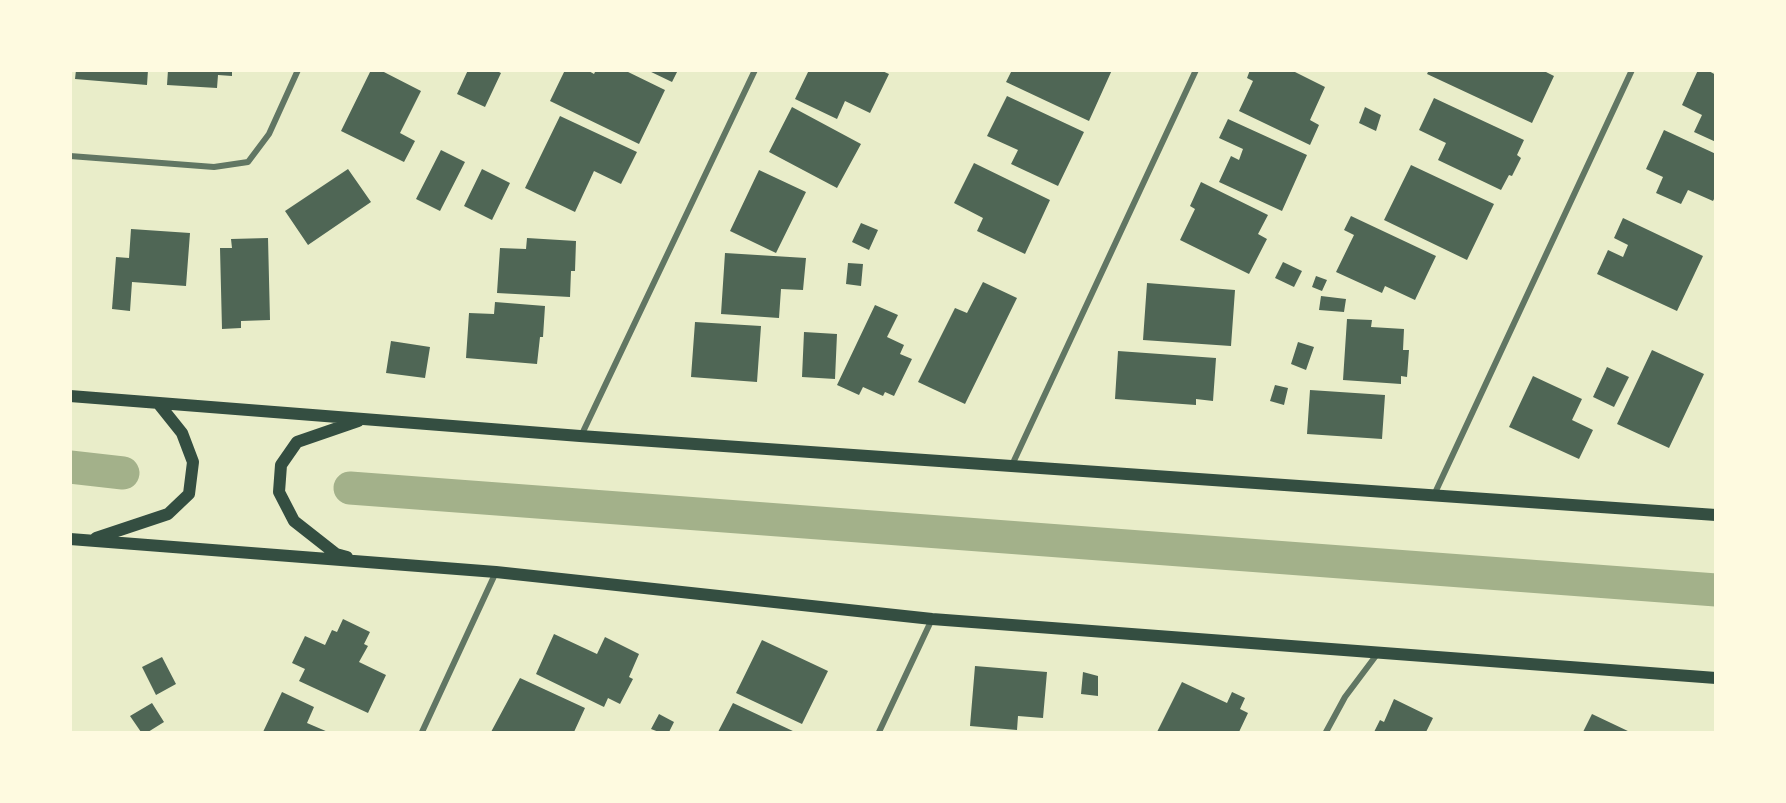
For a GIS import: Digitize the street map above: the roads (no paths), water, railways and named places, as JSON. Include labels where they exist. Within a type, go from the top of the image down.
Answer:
[{"type":"main road","points":[[70,396],[580,436],[1716,515]]},
{"type":"main road","points":[[89,540],[168,514],[189,494],[193,462],[182,433],[158,403]]},
{"type":"main road","points":[[360,562],[336,554],[294,521],[279,492],[281,465],[297,442],[365,419]]},
{"type":"main road","points":[[70,538],[496,573],[932,620],[1716,678]]},
{"type":"street","points":[[70,156],[214,167],[248,162],[269,134],[298,70]]},
{"type":"street","points":[[580,436],[755,70]]},
{"type":"street","points":[[1012,466],[1196,70]]},
{"type":"street","points":[[1434,495],[1632,70]]},
{"type":"street","points":[[422,732],[496,573]]},
{"type":"street","points":[[879,732],[932,620]]},
{"type":"street","points":[[1326,732],[1345,697],[1378,652]]},
{"type":"waterway","points":[[70,467],[123,473]]},
{"type":"waterway","points":[[350,488],[1716,590]]}]
